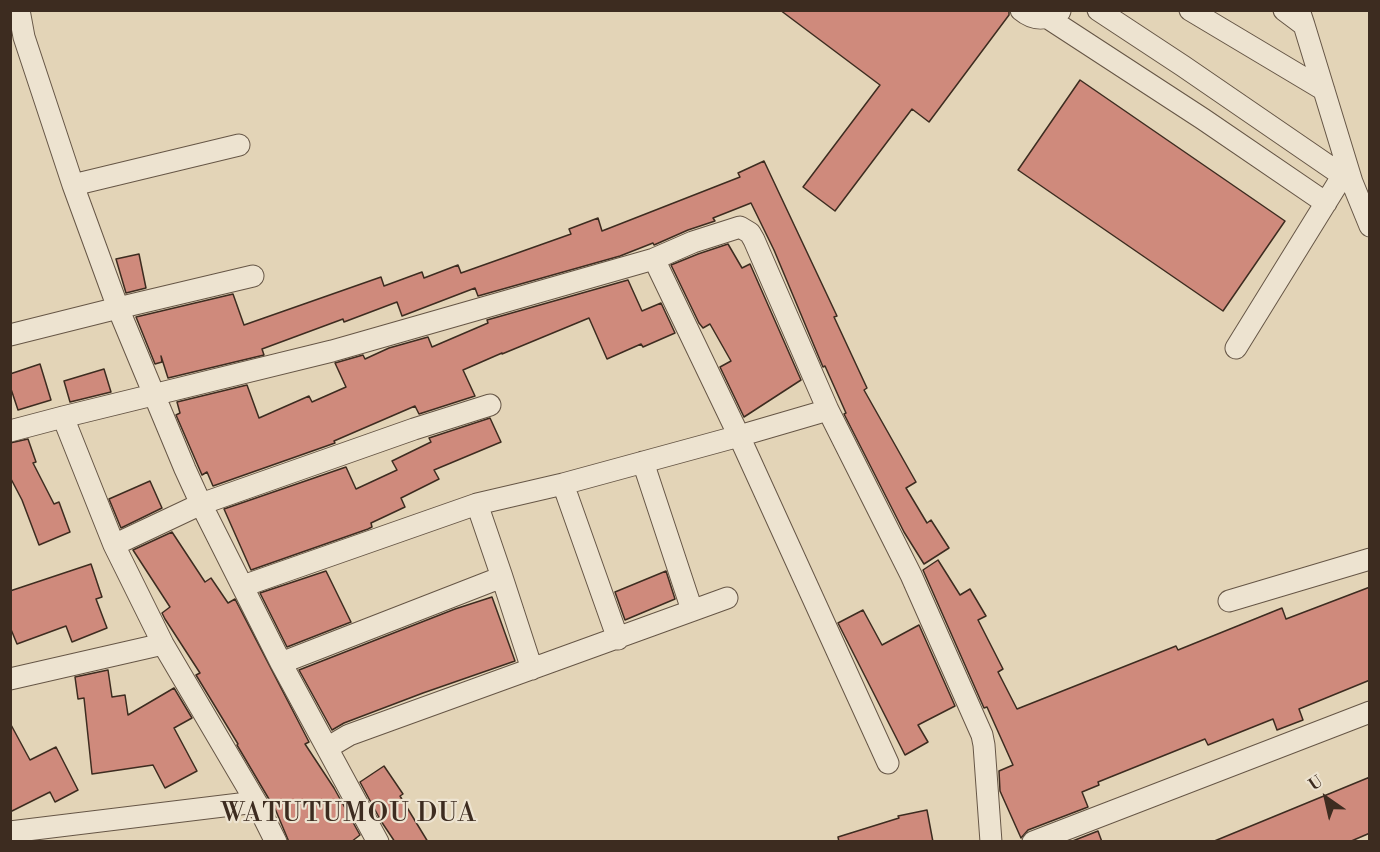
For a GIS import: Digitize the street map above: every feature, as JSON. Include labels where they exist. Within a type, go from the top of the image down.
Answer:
[{"type":"street","points":[[19,10],[17,39],[118,308],[201,504],[281,663],[378,842]]},
{"type":"street","points":[[1021,10],[1035,18],[1054,14],[1326,203]]},
{"type":"street","points":[[1098,10],[1348,179]]},
{"type":"street","points":[[1190,10],[1324,90]]},
{"type":"street","points":[[1284,10],[1302,18],[1348,179],[1370,226]]},
{"type":"street","points":[[73,185],[239,145]]},
{"type":"street","points":[[1236,348],[1326,203],[1348,179]]},
{"type":"street","points":[[10,431],[332,351],[654,259],[740,227],[750,233],[828,410],[911,575],[982,735],[991,842]]},
{"type":"street","points":[[654,259],[739,436],[888,764]]},
{"type":"street","points":[[10,335],[253,276]]},
{"type":"street","points":[[114,545],[201,504],[414,429],[490,405]]},
{"type":"street","points":[[243,586],[477,504],[563,484],[828,410]]},
{"type":"street","points":[[63,417],[114,545],[163,644],[256,802],[276,842]]},
{"type":"street","points":[[643,462],[692,610]]},
{"type":"street","points":[[563,484],[618,639]]},
{"type":"street","points":[[477,504],[532,669]]},
{"type":"street","points":[[1229,601],[1370,559]]},
{"type":"street","points":[[281,663],[502,577]]},
{"type":"street","points":[[327,748],[349,735],[727,598]]},
{"type":"street","points":[[10,679],[163,644]]},
{"type":"street","points":[[1033,842],[1370,712]]},
{"type":"street","points":[[10,832],[256,802]]},
{"type":"building","points":[[780,10],[1009,10],[1009,15],[929,122],[912,109],[835,211],[803,187],[880,85]]},
{"type":"building","points":[[1080,80],[1285,221],[1223,311],[1018,170]]},
{"type":"building","points":[[764,161],[837,316],[834,317],[867,388],[864,390],[916,482],[906,488],[927,523],[931,520],[949,548],[924,564],[904,532],[844,414],[846,413],[825,366],[823,367],[774,250],[751,203],[713,218],[715,221],[620,256],[478,296],[475,288],[402,316],[397,302],[262,349],[264,355],[168,378],[161,356],[162,362],[155,364],[136,317],[233,294],[244,325],[381,277],[384,286],[422,272],[424,278],[458,265],[461,273],[571,234],[569,229],[598,218],[602,231],[740,177],[738,173]]},
{"type":"building","points":[[728,244],[742,268],[750,264],[801,380],[744,417],[720,367],[731,361],[710,324],[703,328],[699,323],[671,265]]},
{"type":"building","points":[[139,254],[146,288],[126,293],[116,259]]},
{"type":"building","points":[[628,280],[642,311],[661,303],[675,333],[643,347],[641,344],[607,359],[589,318],[463,370],[475,396],[419,414],[415,406],[334,441],[335,443],[213,486],[207,472],[202,475],[176,415],[180,413],[177,402],[247,385],[259,418],[309,396],[312,402],[346,387],[335,363],[363,355],[365,359],[389,348],[428,337],[432,347],[488,323],[487,320]]},
{"type":"building","points":[[40,364],[51,400],[18,410],[10,386],[10,374]]},
{"type":"building","points":[[104,369],[111,392],[70,402],[64,381]]},
{"type":"building","points":[[490,418],[501,442],[434,470],[439,479],[401,498],[405,507],[371,523],[372,527],[368,529],[251,570],[224,509],[346,467],[356,489],[397,470],[392,461],[431,442],[429,438]]},
{"type":"building","points":[[28,439],[36,462],[33,463],[54,504],[59,502],[70,532],[39,545],[22,500],[10,477],[10,443]]},
{"type":"building","points":[[150,481],[162,508],[121,528],[109,499]]},
{"type":"building","points":[[172,532],[205,582],[211,578],[228,603],[235,599],[309,742],[305,744],[334,788],[360,835],[351,842],[289,842],[276,811],[196,675],[200,673],[165,619],[162,613],[170,607],[133,550]]},
{"type":"building","points":[[938,560],[960,595],[970,589],[986,616],[978,620],[1003,669],[998,672],[1017,709],[1176,646],[1178,650],[1282,608],[1286,619],[1370,587],[1370,680],[1299,709],[1303,720],[1277,730],[1273,719],[1208,745],[1205,739],[1098,782],[1099,785],[1082,792],[1088,807],[1028,830],[1021,838],[1000,791],[999,771],[1013,765],[987,707],[984,708],[923,570]]},
{"type":"building","points":[[91,564],[102,597],[96,599],[107,628],[72,642],[66,626],[17,644],[10,627],[10,591]]},
{"type":"building","points":[[326,571],[351,622],[287,647],[260,593]]},
{"type":"building","points":[[666,571],[675,599],[625,620],[615,592]]},
{"type":"building","points":[[492,597],[515,661],[423,693],[344,723],[332,730],[299,670],[455,609]]},
{"type":"building","points":[[863,610],[882,645],[919,625],[955,706],[918,725],[928,742],[905,755],[838,623]]},
{"type":"building","points":[[108,670],[112,697],[125,695],[128,715],[174,688],[192,718],[174,728],[197,771],[165,788],[153,765],[92,774],[84,698],[78,699],[75,677]]},
{"type":"building","points":[[10,723],[30,760],[56,747],[78,790],[55,802],[50,792],[10,812]]},
{"type":"building","points":[[384,766],[403,794],[400,796],[428,842],[395,842],[381,821],[360,782]]},
{"type":"building","points":[[1370,777],[1370,833],[1349,842],[1212,842]]},
{"type":"building","points":[[927,810],[933,842],[839,842],[838,837],[899,818],[898,816]]},
{"type":"building","points":[[1098,831],[1102,842],[1070,842]]},
{"type":"district","name":"WATUTUMOU DUA","points":[[349,815]]}]
